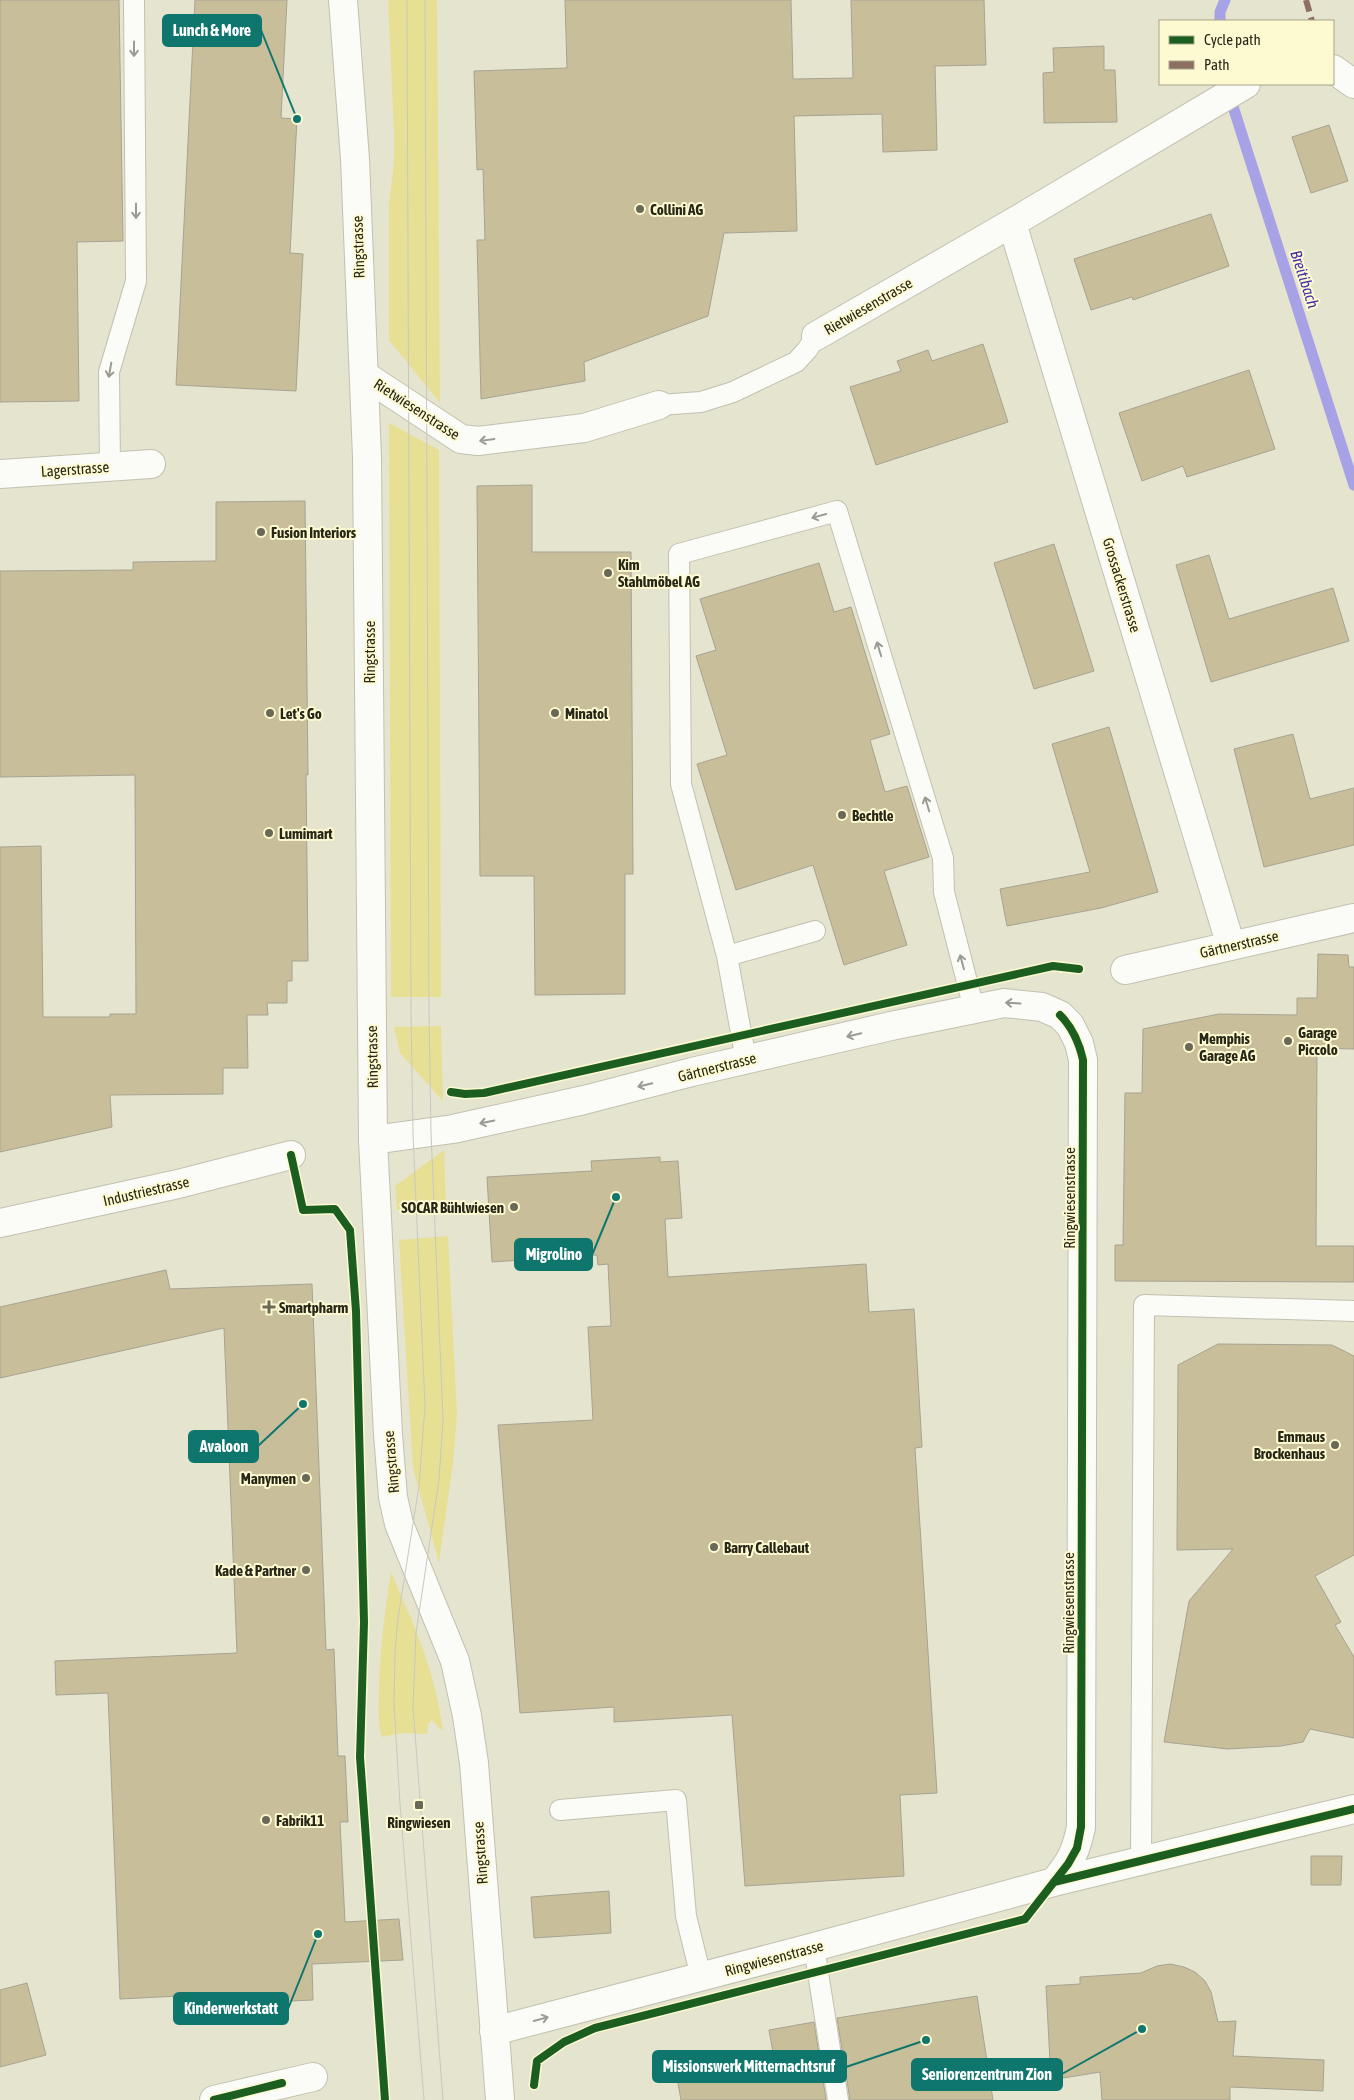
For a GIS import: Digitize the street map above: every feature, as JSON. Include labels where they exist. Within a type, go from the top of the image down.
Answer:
[{"type":"street","name":"Ringstrasse","points":[[343,0],[354,159],[364,375],[367,467],[373,1140],[393,1497],[399,1524],[409,1551],[455,1661],[467,1716],[474,1764],[500,2100]]},
{"type":"street","points":[[1334,70],[1354,84]]},
{"type":"street","name":"Rietwiesenstrasse","points":[[816,336],[1245,85]]},
{"type":"street","name":"Grossackerstrasse","points":[[1012,223],[1231,946]]},
{"type":"street","name":"Rietwiesenstrasse","points":[[364,375],[462,439],[478,442],[584,428],[659,405]]},
{"type":"street","name":"Lagerstrasse","points":[[0,474],[151,464]]},
{"type":"street","name":"Gärtnerstrasse","points":[[1125,970],[1354,918]]},
{"type":"street","name":"Gärtnerstrasse","points":[[373,1140],[453,1129],[584,1100],[746,1060],[1004,1003],[1042,1007],[1060,1015]]},
{"type":"street","name":"Ringwiesenstrasse","points":[[1054,1882],[1068,1864],[1077,1848],[1081,1817],[1083,1060],[1079,1043],[1070,1025],[1060,1015]]},
{"type":"street","name":"Industriestrasse","points":[[0,1223],[178,1184],[291,1155]]},
{"type":"street","name":"Ringwiesenstrasse","points":[[494,2031],[1054,1882],[1354,1809]]},
{"type":"street","points":[[214,2100],[313,2077]]},
{"type":"lane","points":[[110,467],[109,372],[136,281],[134,0]]},
{"type":"lane","name":"Rietwiesenstrasse","points":[[659,405],[701,402],[734,392],[796,362],[816,336]]},
{"type":"lane","points":[[746,1060],[727,956],[681,784],[679,554],[837,511],[943,858],[944,892],[974,1009]]},
{"type":"lane","points":[[727,956],[815,931]]},
{"type":"lane","points":[[1141,1860],[1144,1305],[1354,1310]]},
{"type":"lane","points":[[560,1810],[676,1800],[686,1916],[701,1977]]},
{"type":"lane","points":[[814,1947],[838,2100]]},
{"type":"shaded area","points":[[388,0],[437,0],[440,403],[389,340],[389,204],[394,162],[394,134]]},
{"type":"shaded area","points":[[389,423],[439,450],[441,997],[391,997]]},
{"type":"shaded area","points":[[441,1026],[443,1101],[400,1053],[394,1027]]},
{"type":"shaded area","points":[[444,1150],[446,1208],[397,1210],[395,1186]]},
{"type":"shaded area","points":[[448,1236],[457,1414],[453,1463],[439,1563],[413,1468],[399,1240]]},
{"type":"shaded area","points":[[391,1572],[430,1670],[440,1710],[443,1732],[432,1720],[428,1724],[427,1734],[402,1733],[382,1737],[380,1731],[380,1672],[383,1629]]},
{"type":"building","points":[[0,0],[119,0],[123,241],[77,242],[79,401],[0,402]]},
{"type":"building","points":[[195,0],[287,0],[281,118],[297,119],[290,253],[303,254],[296,391],[176,385]]},
{"type":"building","name":"Collini AG","points":[[565,0],[791,0],[793,79],[853,78],[851,0],[984,0],[986,65],[935,66],[937,150],[883,152],[882,114],[794,116],[797,231],[724,233],[708,316],[584,362],[585,381],[481,399],[477,240],[485,240],[483,169],[477,170],[474,71],[567,68]]},
{"type":"building","points":[[1104,46],[1104,70],[1115,70],[1117,122],[1044,123],[1043,73],[1054,72],[1053,48]]},
{"type":"building","points":[[1329,125],[1348,181],[1311,193],[1292,137]]},
{"type":"building","points":[[1211,214],[1229,266],[1133,300],[1132,297],[1091,310],[1074,259]]},
{"type":"building","points":[[983,344],[1008,422],[876,465],[850,387],[901,371],[897,361],[928,350],[932,361]]},
{"type":"building","points":[[1249,370],[1275,449],[1187,477],[1183,466],[1142,481],[1119,413]]},
{"type":"building","name":"Minatol","points":[[532,485],[532,552],[631,552],[633,874],[625,874],[625,994],[535,995],[534,876],[480,876],[477,486]]},
{"type":"building","points":[[305,501],[308,961],[292,961],[292,981],[287,981],[287,1003],[267,1003],[268,1015],[247,1015],[248,1068],[223,1068],[223,1094],[110,1095],[112,1127],[0,1152],[0,847],[41,846],[43,1017],[110,1017],[110,1014],[136,1014],[135,775],[0,777],[0,571],[133,570],[133,562],[216,561],[216,502]]},
{"type":"building","points":[[1054,544],[1094,671],[1034,689],[994,563]]},
{"type":"building","points":[[1209,555],[1229,619],[1333,588],[1349,641],[1211,682],[1176,565]]},
{"type":"building","points":[[819,563],[834,612],[851,607],[890,734],[870,740],[885,792],[907,786],[929,857],[884,871],[907,945],[844,965],[813,865],[736,890],[697,764],[727,755],[696,656],[716,650],[700,599]]},
{"type":"building","points":[[1109,727],[1158,892],[1101,908],[1007,926],[1000,889],[1090,872],[1052,744]]},
{"type":"building","points":[[1293,734],[1310,799],[1354,788],[1354,845],[1264,867],[1234,749]]},
{"type":"building","points":[[1318,954],[1348,955],[1349,967],[1354,967],[1354,1049],[1317,1048],[1316,1246],[1354,1246],[1354,1282],[1115,1281],[1115,1245],[1123,1245],[1125,1093],[1142,1093],[1143,1029],[1219,1014],[1297,1015],[1297,998],[1317,998]]},
{"type":"building","name":"Barry Callebaut","points":[[660,1157],[660,1162],[678,1161],[682,1218],[665,1219],[668,1277],[866,1264],[869,1312],[914,1309],[922,1447],[915,1448],[937,1793],[900,1795],[904,1876],[745,1886],[732,1715],[614,1722],[614,1707],[520,1713],[498,1425],[593,1420],[588,1327],[611,1326],[608,1264],[598,1265],[597,1255],[492,1262],[487,1177],[592,1171],[591,1161]]},
{"type":"building","points":[[166,1270],[170,1289],[312,1284],[326,1650],[334,1649],[338,1756],[345,1756],[348,1822],[340,1822],[345,1922],[399,1919],[403,1960],[312,1964],[313,2000],[179,2006],[179,1996],[120,1999],[108,1693],[56,1695],[55,1661],[237,1653],[224,1328],[0,1378],[0,1307]]},
{"type":"building","points":[[1218,1344],[1332,1345],[1354,1356],[1354,1555],[1315,1576],[1341,1622],[1335,1625],[1354,1657],[1354,1738],[1310,1729],[1303,1742],[1281,1746],[1228,1749],[1164,1742],[1189,1601],[1233,1549],[1177,1550],[1178,1365]]},
{"type":"building","points":[[1311,1856],[1342,1856],[1341,1885],[1311,1885]]},
{"type":"building","points":[[609,1891],[611,1933],[534,1938],[531,1897]]},
{"type":"building","points":[[1170,1964],[1195,1972],[1205,1981],[1211,1992],[1218,2022],[1236,2021],[1233,2056],[1324,2060],[1323,2091],[1230,2087],[1230,2100],[1102,2100],[1100,2072],[1051,2080],[1046,1986],[1080,1984],[1080,1977],[1141,1973],[1157,1966]]},
{"type":"building","points":[[27,1983],[46,2055],[0,2067],[0,1990]]},
{"type":"building","points":[[977,1996],[993,2100],[850,2100],[837,2018]]},
{"type":"building","points":[[814,2022],[826,2100],[681,2100],[676,2072],[774,2058],[769,2030]]},
{"type":"waterway","name":"Breitibach","points":[[1220,20],[1220,12],[1225,0]]},
{"type":"waterway","name":"Breitibach","points":[[1229,94],[1354,485]]},
{"type":"tram line","points":[[407,0],[411,1013],[413,1134],[425,1406],[419,1486],[398,1618],[394,1704],[400,1804],[424,2100]]},
{"type":"tram line","points":[[425,0],[429,1013],[431,1132],[443,1419],[439,1480],[416,1633],[413,1707],[443,2100]]},
{"type":"marked path","points":[[1306,0],[1312,20]]},
{"type":"cycle path","points":[[451,1092],[465,1094],[484,1093],[1053,966],[1079,969]]},
{"type":"cycle path","points":[[534,2085],[537,2061],[564,2042],[595,2028],[1025,1919],[1068,1864],[1077,1848],[1081,1827],[1083,1060],[1075,1036],[1069,1025],[1060,1015]]},
{"type":"cycle path","points":[[291,1155],[303,1210],[335,1209],[350,1230],[356,1311],[364,1622],[360,1757],[385,2100]]},
{"type":"cycle path","points":[[1054,1882],[1354,1809]]},
{"type":"cycle path","points":[[214,2100],[282,2083]]},
{"type":"place","name":"Lunch & More","points":[[297,119]]},
{"type":"place","name":"Collini AG","points":[[640,209]]},
{"type":"place","name":"Fusion Interiors","points":[[261,532]]},
{"type":"place","name":"Kim Stahlmöbel AG","points":[[608,573]]},
{"type":"place","name":"Let's Go","points":[[270,713]]},
{"type":"place","name":"Minatol","points":[[555,713]]},
{"type":"place","name":"Bechtle","points":[[842,815]]},
{"type":"place","name":"Lumimart","points":[[269,833]]},
{"type":"place","name":"Garage Piccolo","points":[[1288,1041]]},
{"type":"place","name":"Memphis Garage AG","points":[[1189,1047]]},
{"type":"place","name":"Migrolino","points":[[616,1197]]},
{"type":"place","name":"SOCAR Bühlwiesen","points":[[514,1207]]},
{"type":"place","name":"Smartpharm","points":[[269,1307]]},
{"type":"place","name":"Avaloon","points":[[303,1404]]},
{"type":"place","name":"Emmaus Brockenhaus","points":[[1335,1445]]},
{"type":"place","name":"Manymen","points":[[306,1478]]},
{"type":"place","name":"Barry Callebaut","points":[[714,1547]]},
{"type":"place","name":"Kade & Partner","points":[[306,1570]]},
{"type":"place","name":"Ringwiesen","points":[[419,1805]]},
{"type":"place","name":"Fabrik11","points":[[266,1820]]},
{"type":"place","name":"Kinderwerkstatt","points":[[318,1934]]},
{"type":"place","name":"Seniorenzentrum Zion","points":[[1142,2029]]},
{"type":"place","name":"Missionswerk Mitternachtsruf","points":[[926,2040]]}]
